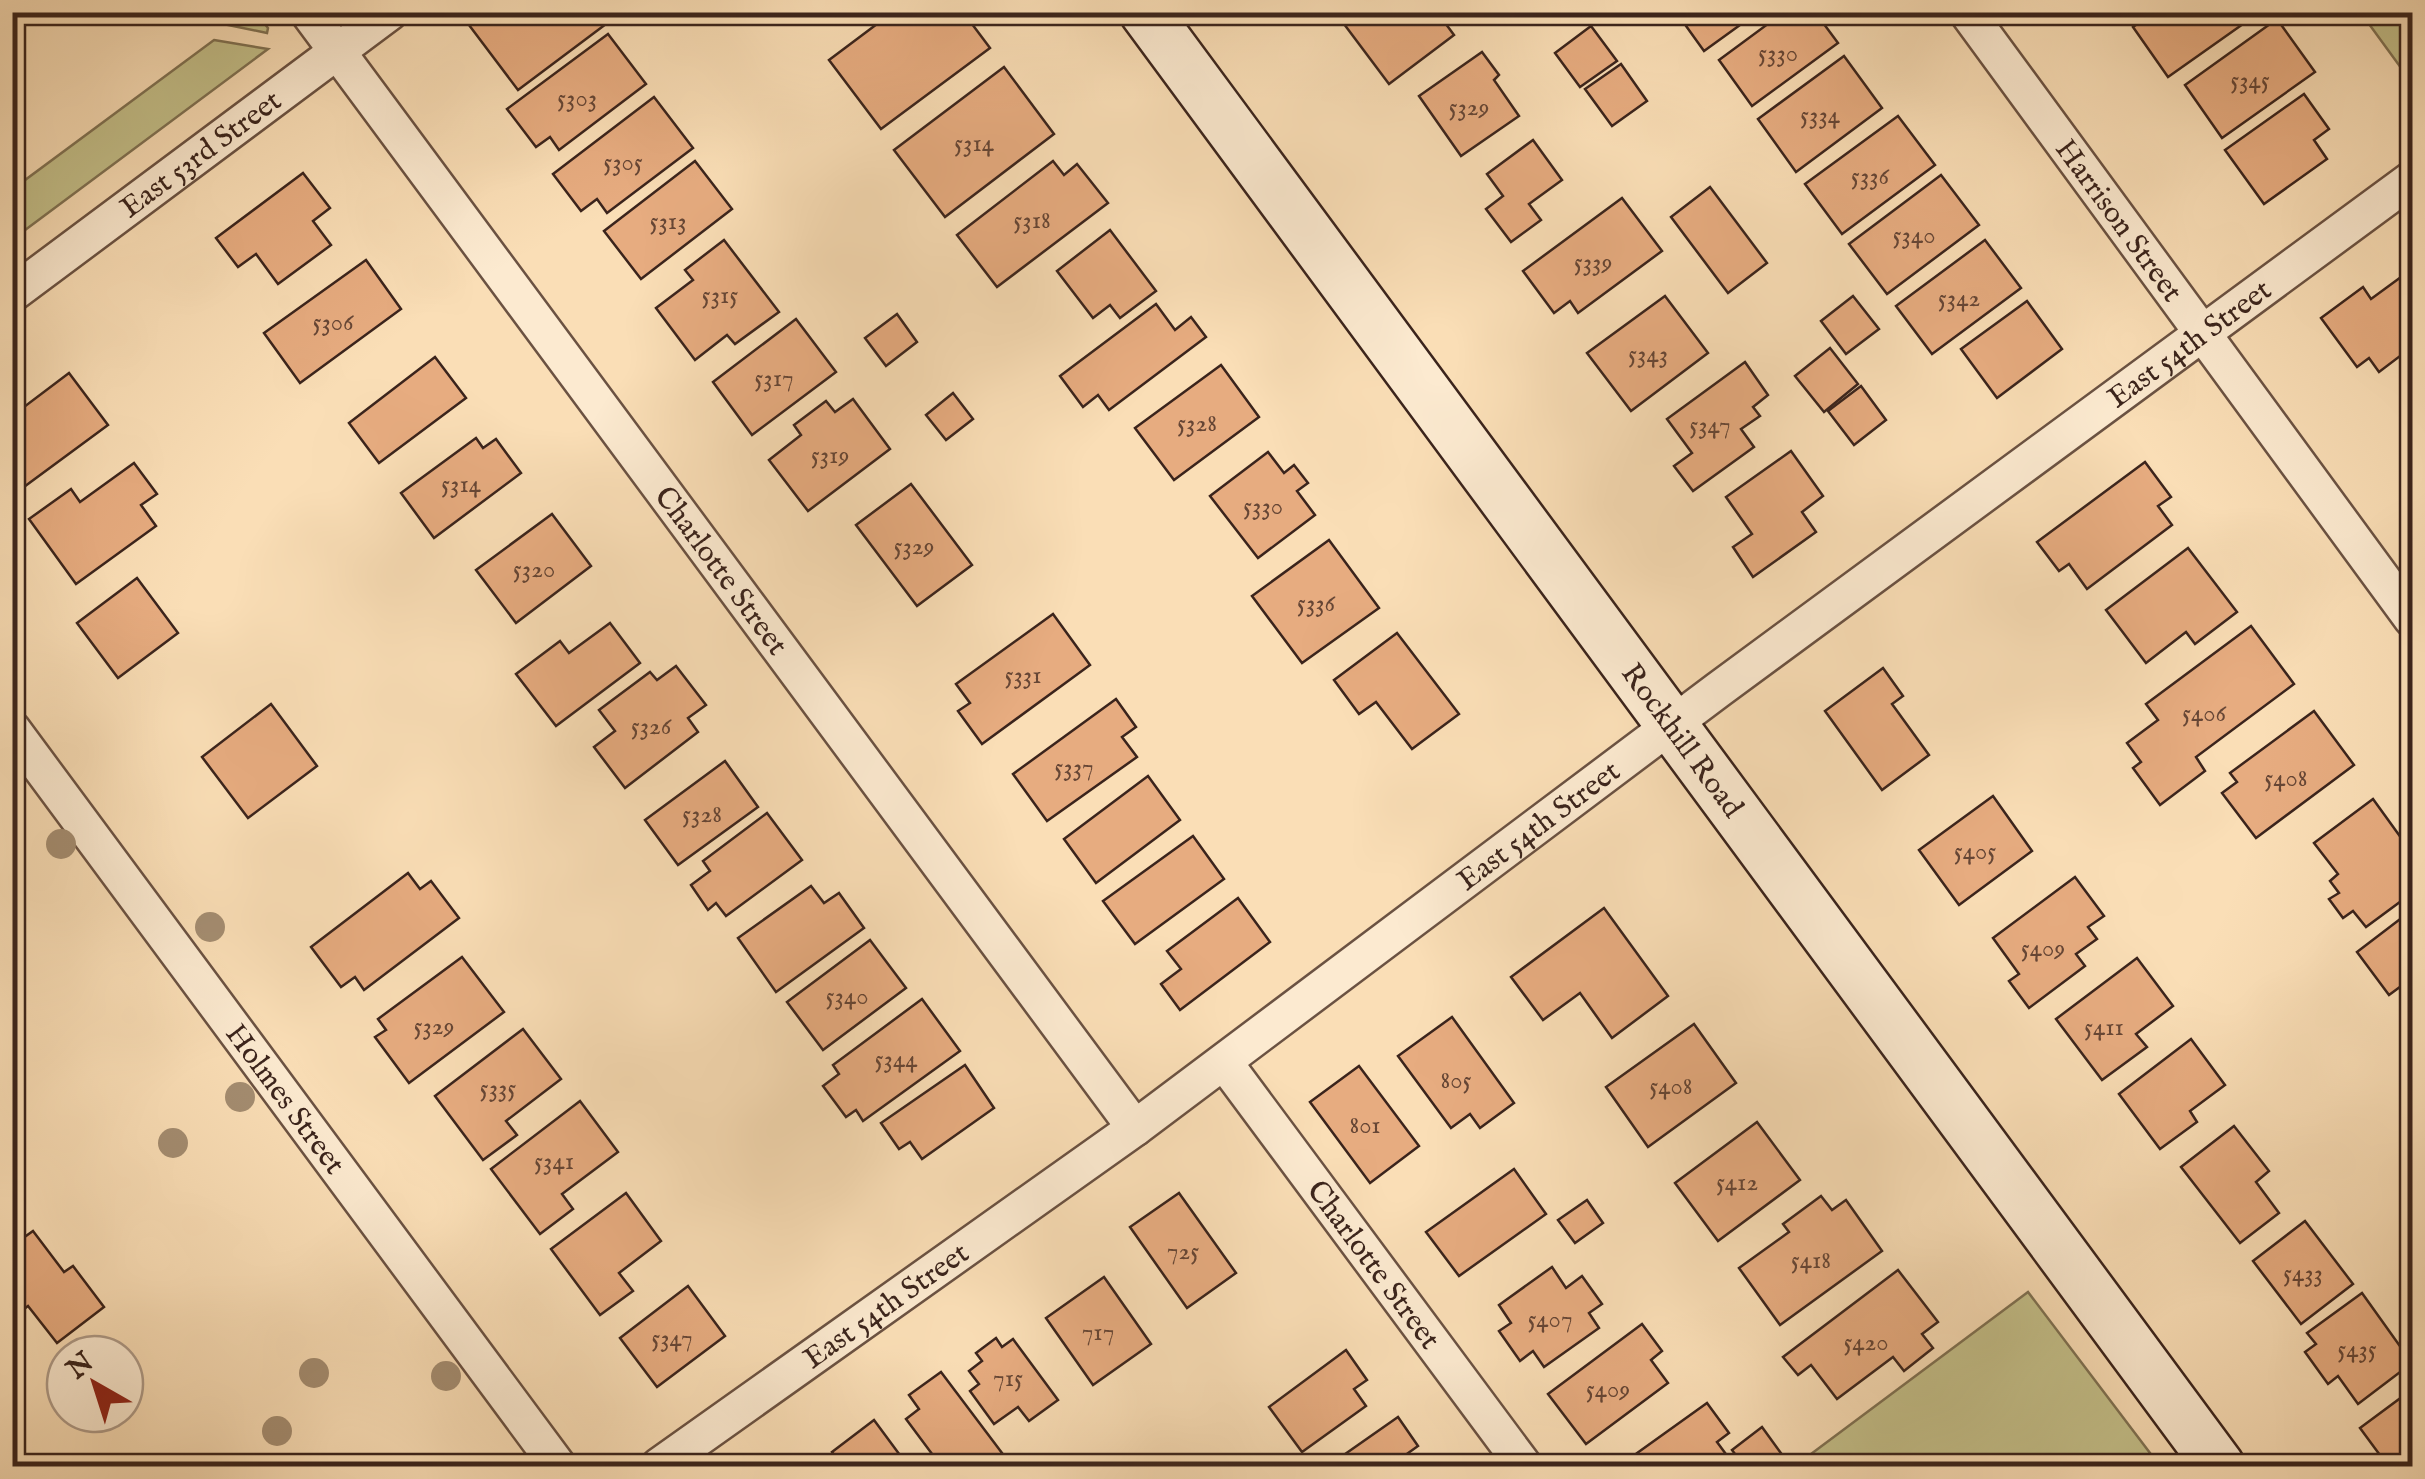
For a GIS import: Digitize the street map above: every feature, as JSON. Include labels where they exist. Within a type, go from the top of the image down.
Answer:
[{"type":"main road","name":"Rockhill Road","points":[[1144,12],[2219,1466]]},
{"type":"street","name":"Charlotte Street","points":[[308,12],[1135,1128]]},
{"type":"street","name":"East 53rd Street","points":[[12,294],[390,12]]},
{"type":"street","name":"Harrison Street","points":[[1967,12],[2412,620]]},
{"type":"street","name":"East 54th Street","points":[[659,1466],[1135,1128],[1672,725],[2412,179]]},
{"type":"street","name":"Holmes Street","points":[[12,729],[558,1466]]},
{"type":"street","name":"Charlotte Street","points":[[1224,1062],[1524,1466]]},
{"type":"shaded area","points":[[207,13],[256,13],[268,28],[267,33],[214,22]]},
{"type":"shaded area","points":[[2361,13],[2412,13],[2412,83]]},
{"type":"shaded area","points":[[214,40],[268,49],[13,239],[13,189]]},
{"type":"shaded area","points":[[2028,1292],[2150,1453],[2132,1466],[1820,1466],[1811,1454]]},
{"type":"building","points":[[486,12],[597,12],[606,24],[518,90],[469,25]]},
{"type":"building","points":[[893,12],[963,12],[990,48],[881,129],[829,60]]},
{"type":"building","points":[[1360,12],[1437,12],[1454,35],[1389,84],[1344,24]]},
{"type":"building","points":[[1676,12],[1758,12],[1704,51]]},
{"type":"building","points":[[1784,12],[1815,12],[1838,43],[1752,106],[1719,60]]},
{"type":"building","points":[[2154,12],[2260,12],[2168,77],[2133,27]]},
{"type":"building","points":[[2277,19],[2315,72],[2222,138],[2185,85]]},
{"type":"building","points":[[1591,26],[1617,61],[1580,87],[1555,53]]},
{"type":"building","points":[[608,34],[646,84],[559,150],[550,137],[536,147],[507,109]]},
{"type":"building","points":[[1482,52],[1499,75],[1494,80],[1519,116],[1461,156],[1419,96]]},
{"type":"building","points":[[1844,56],[1882,108],[1796,172],[1758,119]]},
{"type":"building","points":[[1621,64],[1647,101],[1612,126],[1585,89]]},
{"type":"building","points":[[1004,67],[1054,134],[945,217],[894,150]]},
{"type":"building","points":[[2304,94],[2329,129],[2314,140],[2327,159],[2264,204],[2225,150]]},
{"type":"building","points":[[654,97],[693,148],[607,213],[597,199],[581,211],[553,174]]},
{"type":"building","points":[[1898,116],[1935,165],[1842,234],[1805,184]]},
{"type":"building","points":[[1533,140],[1562,180],[1529,204],[1541,220],[1511,242],[1486,209],[1503,196],[1487,174]]},
{"type":"building","points":[[695,161],[732,209],[641,279],[604,231]]},
{"type":"building","points":[[1053,161],[1064,175],[1077,164],[1108,203],[997,287],[957,235]]},
{"type":"building","points":[[303,173],[330,208],[313,221],[331,245],[278,284],[256,254],[238,267],[216,238]]},
{"type":"building","points":[[1941,175],[1979,225],[1887,294],[1849,244]]},
{"type":"building","points":[[1710,187],[1767,263],[1728,293],[1671,217]]},
{"type":"building","points":[[1622,198],[1662,251],[1578,313],[1570,301],[1554,313],[1523,271]]},
{"type":"building","points":[[1110,230],[1156,291],[1120,318],[1110,305],[1093,318],[1057,271]]},
{"type":"building","points":[[724,240],[779,312],[735,344],[727,335],[695,360],[656,308],[693,280],[685,270]]},
{"type":"building","points":[[1985,240],[2021,288],[1932,354],[1896,306]]},
{"type":"building","points":[[366,260],[401,309],[300,383],[264,333]]},
{"type":"building","points":[[2412,269],[2412,347],[2379,372],[2369,358],[2357,367],[2321,318],[2363,287],[2371,299]]},
{"type":"building","points":[[1665,296],[1708,353],[1631,411],[1587,353]]},
{"type":"building","points":[[1853,296],[1879,329],[1846,354],[1821,321]]},
{"type":"building","points":[[2027,301],[2062,349],[1997,398],[1961,349]]},
{"type":"building","points":[[1156,304],[1175,330],[1191,317],[1206,337],[1109,410],[1098,395],[1083,407],[1060,376]]},
{"type":"building","points":[[897,314],[917,342],[886,366],[865,338]]},
{"type":"building","points":[[796,319],[836,372],[752,435],[713,382]]},
{"type":"building","points":[[1830,348],[1858,384],[1824,412],[1795,376]]},
{"type":"building","points":[[435,357],[466,398],[379,463],[349,423]]},
{"type":"building","points":[[1745,362],[1768,395],[1753,407],[1760,416],[1741,429],[1754,447],[1693,491],[1674,466],[1692,453],[1667,419]]},
{"type":"building","points":[[1221,365],[1259,417],[1174,480],[1135,428]]},
{"type":"building","points":[[69,373],[108,425],[13,495],[12,416]]},
{"type":"building","points":[[1861,386],[1886,420],[1854,445],[1828,411]]},
{"type":"building","points":[[953,393],[973,419],[946,440],[926,415]]},
{"type":"building","points":[[853,399],[890,449],[808,511],[769,460],[801,435],[794,425],[826,401],[835,412]]},
{"type":"building","points":[[476,438],[483,448],[496,439],[521,473],[434,538],[401,493]]},
{"type":"building","points":[[1791,451],[1823,496],[1802,512],[1816,532],[1753,577],[1733,547],[1752,534],[1726,497]]},
{"type":"building","points":[[1268,452],[1284,473],[1294,465],[1308,483],[1297,491],[1315,515],[1258,558],[1210,496]]},
{"type":"building","points":[[2145,462],[2171,497],[2158,506],[2172,525],[2087,589],[2069,564],[2059,571],[2037,542]]},
{"type":"building","points":[[134,463],[157,494],[141,505],[156,526],[76,584],[29,519],[71,489],[80,502]]},
{"type":"building","points":[[911,484],[972,565],[917,606],[856,525]]},
{"type":"building","points":[[552,514],[591,566],[516,623],[476,570]]},
{"type":"building","points":[[1329,540],[1379,608],[1302,663],[1252,596]]},
{"type":"building","points":[[2188,548],[2237,612],[2195,644],[2186,632],[2146,663],[2106,610]]},
{"type":"building","points":[[137,578],[178,633],[118,678],[77,623]]},
{"type":"building","points":[[1053,614],[1090,665],[982,744],[958,711],[970,703],[956,684]]},
{"type":"building","points":[[610,623],[640,663],[556,726],[516,674],[560,641],[569,653]]},
{"type":"building","points":[[2251,626],[2294,684],[2196,757],[2205,771],[2160,805],[2133,768],[2141,762],[2127,743],[2158,720],[2146,704]]},
{"type":"building","points":[[1397,633],[1459,714],[1412,749],[1376,702],[1359,714],[1334,680]]},
{"type":"building","points":[[676,666],[706,705],[688,718],[698,732],[625,788],[594,747],[615,731],[599,710],[650,672],[657,680]]},
{"type":"building","points":[[1883,668],[1903,696],[1892,704],[1929,755],[1882,790],[1825,711]]},
{"type":"building","points":[[1116,699],[1136,727],[1122,737],[1137,757],[1047,821],[1013,774]]},
{"type":"building","points":[[271,704],[317,766],[248,818],[202,757]]},
{"type":"building","points":[[2314,711],[2354,765],[2256,838],[2222,793],[2237,782],[2230,773]]},
{"type":"building","points":[[725,761],[758,807],[678,865],[645,820]]},
{"type":"building","points":[[1148,776],[1180,820],[1096,883],[1064,839]]},
{"type":"building","points":[[1993,796],[2032,851],[1959,905],[1919,850]]},
{"type":"building","points":[[2373,799],[2412,853],[2412,893],[2366,927],[2353,911],[2343,918],[2329,899],[2339,893],[2330,881],[2338,874],[2314,843]]},
{"type":"building","points":[[767,813],[802,860],[726,916],[716,903],[708,910],[691,885],[710,871],[703,861]]},
{"type":"building","points":[[1193,836],[1224,879],[1135,944],[1103,901]]},
{"type":"building","points":[[408,873],[420,889],[431,881],[459,918],[364,990],[355,977],[341,987],[311,947]]},
{"type":"building","points":[[2075,877],[2104,916],[2088,927],[2097,939],[2076,954],[2085,966],[2029,1008],[2009,981],[2019,974],[1993,938]]},
{"type":"building","points":[[811,886],[824,903],[839,893],[864,928],[776,992],[738,938]]},
{"type":"building","points":[[1238,898],[1270,942],[1180,1010],[1161,984],[1181,969],[1167,951]]},
{"type":"building","points":[[1604,908],[1668,996],[1612,1038],[1580,993],[1543,1020],[1511,977]]},
{"type":"building","points":[[2412,910],[2412,978],[2389,995],[2357,952]]},
{"type":"building","points":[[870,940],[906,988],[823,1050],[787,1002]]},
{"type":"building","points":[[462,957],[504,1012],[409,1083],[375,1037],[386,1030],[378,1019]]},
{"type":"building","points":[[2137,958],[2173,1006],[2136,1034],[2147,1047],[2102,1080],[2056,1019]]},
{"type":"building","points":[[922,999],[960,1051],[863,1121],[856,1110],[846,1117],[823,1086],[839,1074],[833,1065]]},
{"type":"building","points":[[1452,1017],[1514,1103],[1480,1128],[1470,1114],[1451,1128],[1398,1056]]},
{"type":"building","points":[[1694,1024],[1736,1083],[1648,1147],[1606,1087]]},
{"type":"building","points":[[523,1029],[561,1079],[506,1121],[517,1135],[483,1160],[435,1096]]},
{"type":"building","points":[[2191,1039],[2225,1085],[2190,1111],[2197,1122],[2160,1149],[2119,1094]]},
{"type":"building","points":[[965,1065],[994,1108],[922,1159],[910,1142],[899,1149],[881,1123]]},
{"type":"building","points":[[1359,1066],[1419,1146],[1370,1183],[1310,1102]]},
{"type":"building","points":[[580,1101],[618,1152],[562,1194],[573,1209],[540,1234],[491,1169]]},
{"type":"building","points":[[1757,1122],[1800,1180],[1718,1241],[1675,1183]]},
{"type":"building","points":[[2234,1126],[2269,1171],[2256,1182],[2279,1213],[2240,1243],[2181,1167]]},
{"type":"building","points":[[1514,1169],[1546,1214],[1459,1276],[1426,1232]]},
{"type":"building","points":[[626,1193],[661,1241],[619,1273],[633,1291],[600,1315],[551,1249]]},
{"type":"building","points":[[1179,1193],[1236,1273],[1187,1308],[1130,1227]]},
{"type":"building","points":[[1821,1196],[1832,1210],[1846,1200],[1882,1251],[1780,1325],[1739,1268],[1789,1232],[1783,1224]]},
{"type":"building","points":[[1587,1200],[1603,1223],[1575,1243],[1558,1220]]},
{"type":"building","points":[[2305,1221],[2353,1284],[2301,1324],[2253,1261]]},
{"type":"building","points":[[33,1231],[64,1272],[73,1266],[104,1307],[69,1334],[50,1334],[28,1306],[12,1318],[12,1246]]},
{"type":"building","points":[[1552,1267],[1566,1288],[1582,1276],[1602,1304],[1589,1313],[1599,1328],[1544,1367],[1533,1351],[1520,1361],[1499,1331],[1511,1323],[1499,1305]]},
{"type":"building","points":[[1898,1270],[1938,1322],[1922,1334],[1933,1348],[1904,1371],[1893,1357],[1837,1399],[1811,1365],[1798,1375],[1783,1357]]},
{"type":"building","points":[[1104,1277],[1151,1344],[1093,1385],[1046,1318]]},
{"type":"building","points":[[688,1286],[725,1336],[657,1387],[620,1338]]},
{"type":"building","points":[[2362,1293],[2412,1363],[2358,1404],[2338,1376],[2328,1384],[2305,1352],[2316,1344],[2307,1333]]},
{"type":"building","points":[[1642,1324],[1662,1351],[1651,1360],[1668,1383],[1586,1444],[1548,1394]]},
{"type":"building","points":[[996,1338],[1002,1347],[1013,1339],[1058,1400],[1029,1421],[1018,1407],[994,1424],[970,1391],[979,1384],[969,1371],[982,1361],[976,1353]]},
{"type":"building","points":[[1346,1350],[1367,1380],[1354,1389],[1366,1406],[1302,1452],[1269,1407]]},
{"type":"building","points":[[941,1372],[1002,1453],[984,1466],[941,1466],[906,1419],[919,1409],[909,1395]]},
{"type":"building","points":[[2410,1391],[2412,1466],[2388,1466],[2360,1428]]},
{"type":"building","points":[[1707,1403],[1729,1433],[1717,1442],[1731,1461],[1724,1466],[1619,1466]]},
{"type":"building","points":[[1398,1417],[1418,1446],[1404,1456],[1412,1466],[1328,1466]]},
{"type":"building","points":[[874,1420],[908,1466],[843,1466],[832,1452]]},
{"type":"building","points":[[1762,1427],[1783,1456],[1769,1466],[1744,1466],[1732,1450]]}]
